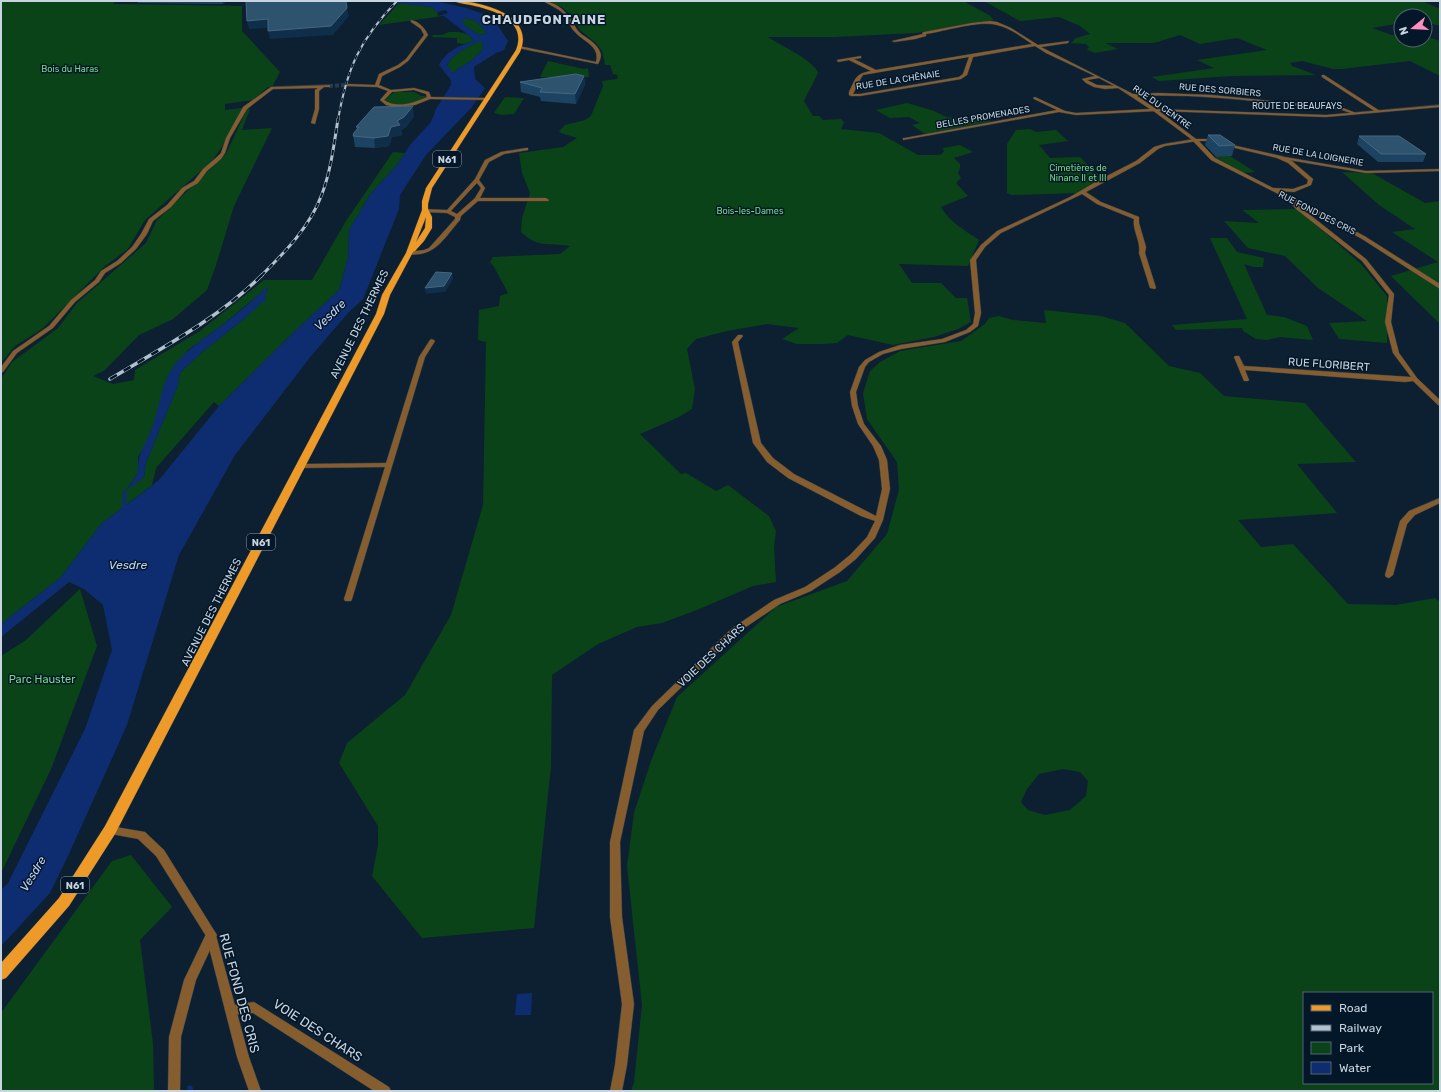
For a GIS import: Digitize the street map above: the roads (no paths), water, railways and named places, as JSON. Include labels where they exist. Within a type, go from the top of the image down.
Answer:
[{"type":"main road","points":[[456,1],[497,12],[513,21],[521,36],[519,47]]},
{"type":"main road","name":"AVENUE DES THERMES","points":[[110,830],[380,314],[386,295],[394,278],[409,254],[424,238],[428,229],[429,217],[426,210],[426,197],[429,188],[488,99],[514,58],[519,47]]},
{"type":"main road","name":"N61","points":[[1,973],[64,902],[110,830]]},
{"type":"street","points":[[467,3],[476,1]]},
{"type":"street","points":[[519,47],[597,63],[599,53],[590,42],[575,30],[563,11],[545,1]]},
{"type":"street","points":[[377,86],[380,76],[407,60],[426,35],[422,28],[412,21]]},
{"type":"street","name":"RUE DU CENTRE","points":[[894,41],[915,38],[925,35],[924,33],[975,24],[996,23],[1119,87],[1195,140]]},
{"type":"street","name":"RUE DE LA CHÊNAIE","points":[[971,56],[965,75],[960,78],[860,95],[851,94],[850,92],[862,74],[1036,45],[1068,42]]},
{"type":"street","points":[[838,61],[860,57]]},
{"type":"street","name":"RUE DE LA CHÊNAIE","points":[[850,59],[876,72]]},
{"type":"street","points":[[1323,76],[1378,112]]},
{"type":"street","name":"RUE DU CENTRE","points":[[1100,77],[1084,79],[1098,87],[1119,87]]},
{"type":"street","points":[[348,85],[377,86],[390,91],[408,89],[420,90],[428,93],[429,98]]},
{"type":"street","points":[[1,371],[15,352],[51,327],[73,301],[98,281],[103,272],[118,262],[134,248],[144,234],[150,220],[169,206],[184,189],[196,182],[205,170],[219,158],[223,153],[228,138],[245,108],[272,88],[329,86]]},
{"type":"street","points":[[313,123],[317,109],[317,90],[322,87]]},
{"type":"street","points":[[390,91],[382,100],[384,103],[391,105],[411,105],[429,98],[488,99]]},
{"type":"street","name":"RUE DES SORBIERS","points":[[1132,95],[1166,93],[1208,95],[1343,110],[1354,114]]},
{"type":"street","name":"BELLES PROMENADES","points":[[1035,98],[1064,112],[1076,114],[1154,110]]},
{"type":"street","name":"ROUTE DE BEAUFAYS","points":[[1154,110],[1326,116],[1440,106]]},
{"type":"street","name":"BELLES PROMENADES","points":[[905,139],[1064,112]]},
{"type":"street","name":"RUE DE LA LOIGNERIE","points":[[1195,140],[1206,140],[1279,157],[1366,172],[1440,170]]},
{"type":"street","name":"RUE FOND DES CRIS","points":[[1195,140],[1213,159],[1267,188],[1308,207],[1364,238],[1440,287]]},
{"type":"street","name":"VOIE DES CHARS","points":[[616,1091],[621,1065],[628,1004],[616,917],[615,842],[639,730],[655,708],[734,631],[777,602],[808,589],[837,570],[871,538],[879,520],[886,489],[883,460],[877,446],[861,424],[853,392],[862,367],[871,358],[880,353],[900,347],[943,340],[968,331],[976,325],[978,313],[973,260],[983,246],[999,232],[1082,192],[1138,162],[1156,148],[1164,145],[1195,140]]},
{"type":"street","points":[[448,212],[477,180],[487,161],[503,153],[526,149]]},
{"type":"street","points":[[1279,157],[1292,164],[1311,180],[1309,185],[1289,194],[1290,199],[1298,208],[1364,260],[1392,294],[1388,322],[1396,353],[1415,379],[1440,404]]},
{"type":"street","points":[[1292,164],[1291,162],[1299,160]]},
{"type":"street","points":[[409,254],[425,252],[431,249],[458,218],[458,216],[476,199],[483,188],[477,180]]},
{"type":"street","points":[[1267,188],[1294,191]]},
{"type":"street","points":[[1082,192],[1099,203],[1137,218],[1136,223],[1143,247],[1142,253],[1154,288]]},
{"type":"street","points":[[476,199],[546,200]]},
{"type":"street","points":[[426,210],[448,212],[458,216]]},
{"type":"street","points":[[740,336],[735,342],[758,443],[763,451],[770,460],[791,476],[864,514],[879,520]]},
{"type":"street","points":[[348,599],[422,357],[432,341]]},
{"type":"street","points":[[1237,357],[1246,380]]},
{"type":"street","name":"RUE FLORIBERT","points":[[1241,368],[1405,380],[1415,379]]},
{"type":"street","points":[[301,466],[388,466]]},
{"type":"street","points":[[1389,575],[1403,523],[1412,513],[1440,500]]},
{"type":"street","name":"RUE FOND DES CRIS","points":[[110,830],[141,835],[160,853],[212,935],[242,1057],[255,1091]]},
{"type":"street","points":[[174,1091],[175,1037],[190,980],[212,935]]},
{"type":"street","name":"VOIE DES CHARS","points":[[231,1010],[254,1007],[385,1091]]},
{"type":"water","name":"Vesdre","points":[[378,1],[435,1],[466,8],[492,17],[508,41],[504,50],[496,53],[474,67],[475,79],[485,88],[471,108],[426,155],[400,195],[399,209],[363,299],[348,313],[311,356],[235,455],[179,555],[127,725],[68,856],[50,893],[1,946],[1,890],[8,883],[85,729],[112,650],[103,605],[84,589],[69,582],[1,637],[1,624],[61,577],[101,524],[159,480],[219,406],[339,290],[348,258],[349,230],[371,193],[397,165],[410,145],[431,122],[436,109],[451,85],[451,80],[439,65],[442,60],[453,50],[473,41],[471,37],[444,16],[438,16],[448,13],[446,10],[436,12],[432,7]],"holes":[[[463,19],[474,20],[487,33],[480,35],[464,25]],[[477,42],[482,42],[483,49],[471,61],[456,70],[453,74],[447,66],[449,62],[460,52]]]},
{"type":"water","points":[[268,286],[265,300],[244,319],[201,353],[180,373],[178,385],[146,463],[144,477],[125,492],[138,473],[138,461],[152,428],[167,378],[172,369],[184,355]]},
{"type":"water","points":[[532,993],[531,1015],[515,1015],[517,994]]},
{"type":"waterway","points":[[125,492],[124,509],[126,510]]},
{"type":"tunnel","points":[[329,86],[348,85]]},
{"type":"railway","points":[[338,120],[346,85],[357,55],[373,28],[397,1]]},
{"type":"railway","points":[[262,275],[279,258],[304,228],[317,206],[328,176],[338,119]]},
{"type":"railway","points":[[110,379],[209,319],[245,291],[262,275]]},
{"type":"district","name":"CHAUDFONTAINE","points":[[544,19]]},
{"type":"park label","name":"Bois du Haras","points":[[70,69]]},
{"type":"park label","name":"Cimetières de Ninane II et III","points":[[1078,174]]},
{"type":"park label","name":"Bois-les-Dames","points":[[750,211]]},
{"type":"park label","name":"Parc Hauster","points":[[42,679]]}]
